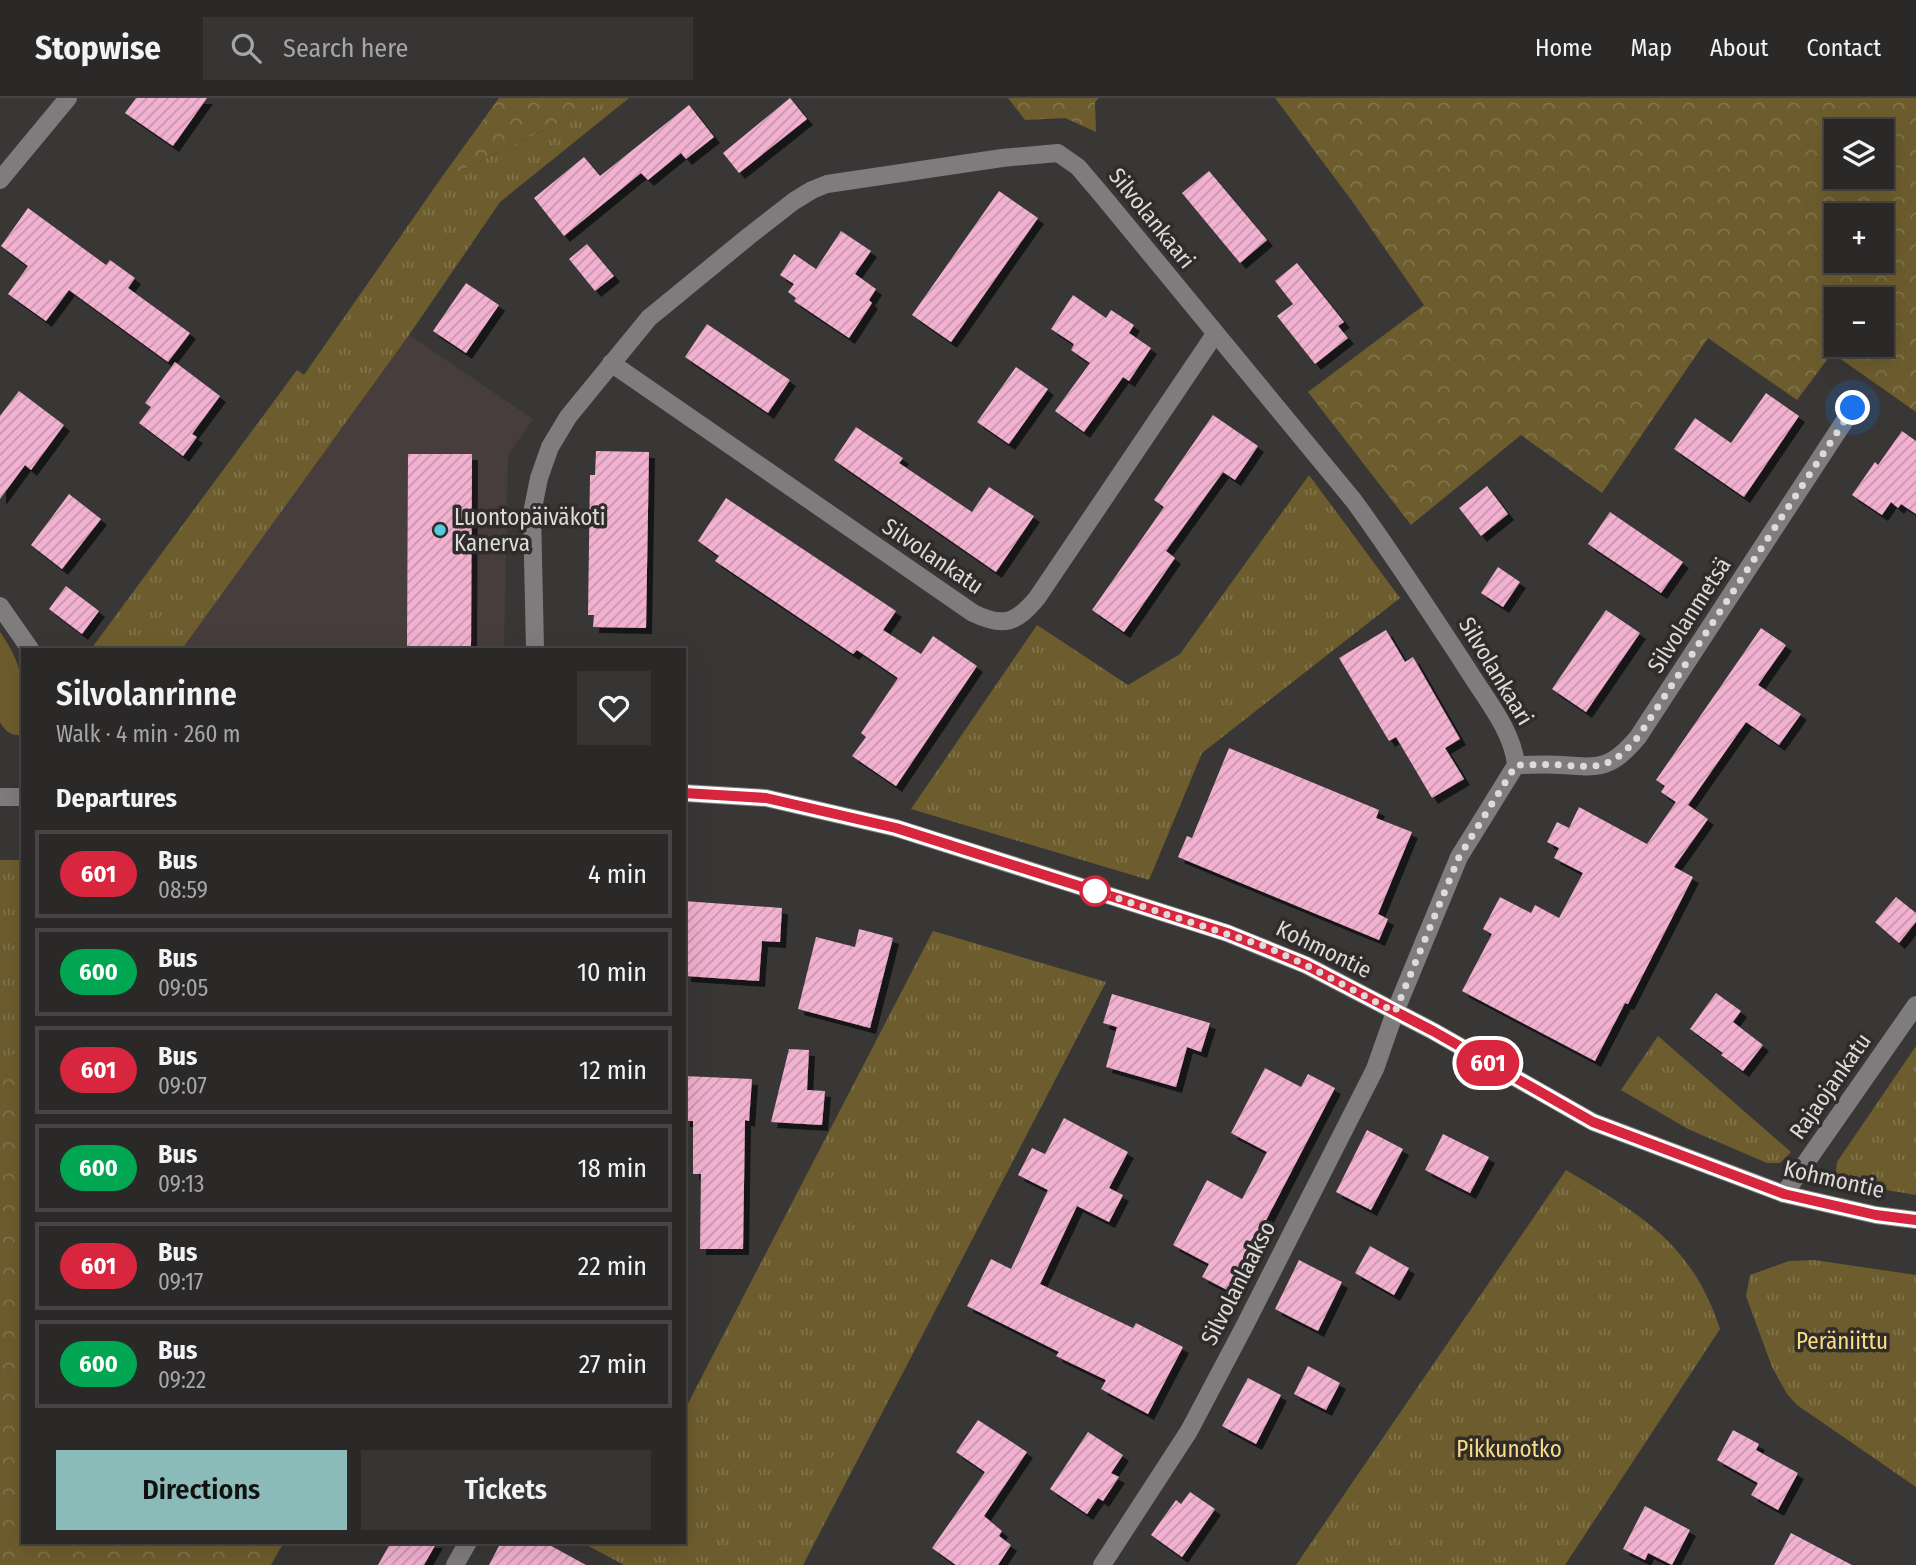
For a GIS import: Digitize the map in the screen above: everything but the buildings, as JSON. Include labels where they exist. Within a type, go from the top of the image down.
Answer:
[{"type":"street","points":[[0,180],[68,98]]},
{"type":"street","name":"Silvolankaari","points":[[535,648],[532,513],[539,478],[550,447],[568,417],[649,318],[749,236],[812,190],[852,180],[1058,153],[1078,167],[1317,455],[1393,554],[1500,724],[1512,746],[1516,765]]},
{"type":"street","name":"Silvolankatu","points":[[611,363],[973,613],[990,622],[1009,622],[1025,612],[1037,598],[1215,334]]},
{"type":"street","name":"Silvolanmetsä","points":[[1516,765],[1597,767],[1613,761],[1627,751],[1853,408]]},
{"type":"street","points":[[0,606],[29,648]]},
{"type":"street","points":[[1395,1012],[1459,857],[1516,765]]},
{"type":"street","name":"Kohmontie","points":[[686,793],[766,798],[896,828],[1267,947],[1395,1012],[1593,1122],[1784,1194],[1876,1215],[1916,1220]]},
{"type":"street","points":[[0,797],[21,797]]},
{"type":"street","name":"Rajaojankatu","points":[[1784,1194],[1916,1004]]},
{"type":"street","name":"Silvolanlaakso","points":[[1102,1565],[1189,1431],[1220,1373],[1375,1069],[1395,1012]]},
{"type":"street","points":[[455,1565],[467,1544]]},
{"type":"shaded area","points":[[409,335],[533,419],[508,455],[504,648],[183,648]]},
{"type":"green space","points":[[499,98],[610,98],[439,181]]},
{"type":"green space","points":[[610,98],[629,98],[500,202],[409,335],[183,648],[92,648],[297,370],[304,375],[439,181]]},
{"type":"green space","points":[[1008,98],[1099,98],[1095,102],[1096,132],[1065,118],[1025,120]]},
{"type":"green space","points":[[1275,98],[1916,98],[1916,412],[1838,357],[1894,357],[1894,287],[1824,287],[1824,357],[1829,357],[1797,400],[1708,338],[1602,493],[1521,435],[1411,525],[1308,392],[1424,305],[1352,201]]},
{"type":"green space","points":[[1309,475],[1400,598],[1202,753],[1149,880],[911,809],[1037,625],[1128,685],[1180,654]]},
{"type":"green space","points":[[0,632],[9,645],[21,677],[21,735],[9,733],[0,722]]},
{"type":"green space","points":[[0,860],[21,860],[21,1043],[0,1071]]},
{"type":"green space","points":[[933,931],[1106,982],[803,1565],[624,1565],[585,1544],[686,1544],[686,1407]]},
{"type":"green space","points":[[1658,1036],[1791,1152],[1780,1163],[1767,1163],[1688,1129],[1621,1090]]},
{"type":"green space","points":[[21,1041],[21,1544],[283,1544],[271,1565],[0,1565],[0,1070]]},
{"type":"green space","points":[[1916,1046],[1916,1195],[1857,1185],[1839,1177],[1836,1171],[1837,1162]]},
{"type":"green space","name":"Pikkunotko","points":[[1566,1170],[1640,1217],[1678,1252],[1695,1274],[1720,1329],[1565,1565],[1296,1565]]},
{"type":"green space","name":"Peräniittu","points":[[1814,1260],[1916,1275],[1916,1487],[1797,1405],[1787,1394],[1772,1367],[1746,1296],[1750,1275],[1789,1261]]},
{"type":"bus line","name":"601","points":[[686,793],[766,798],[896,828],[1227,933],[1306,965],[1433,1031],[1593,1122],[1784,1194],[1876,1215],[1916,1220]]},
{"type":"place","name":"Luontopäiväkoti Kanerva","points":[[440,530]]},
{"type":"route","points":[[1095,891],[1267,947],[1395,1012],[1459,857],[1516,765],[1597,767],[1613,761],[1627,751],[1853,408]]}]
